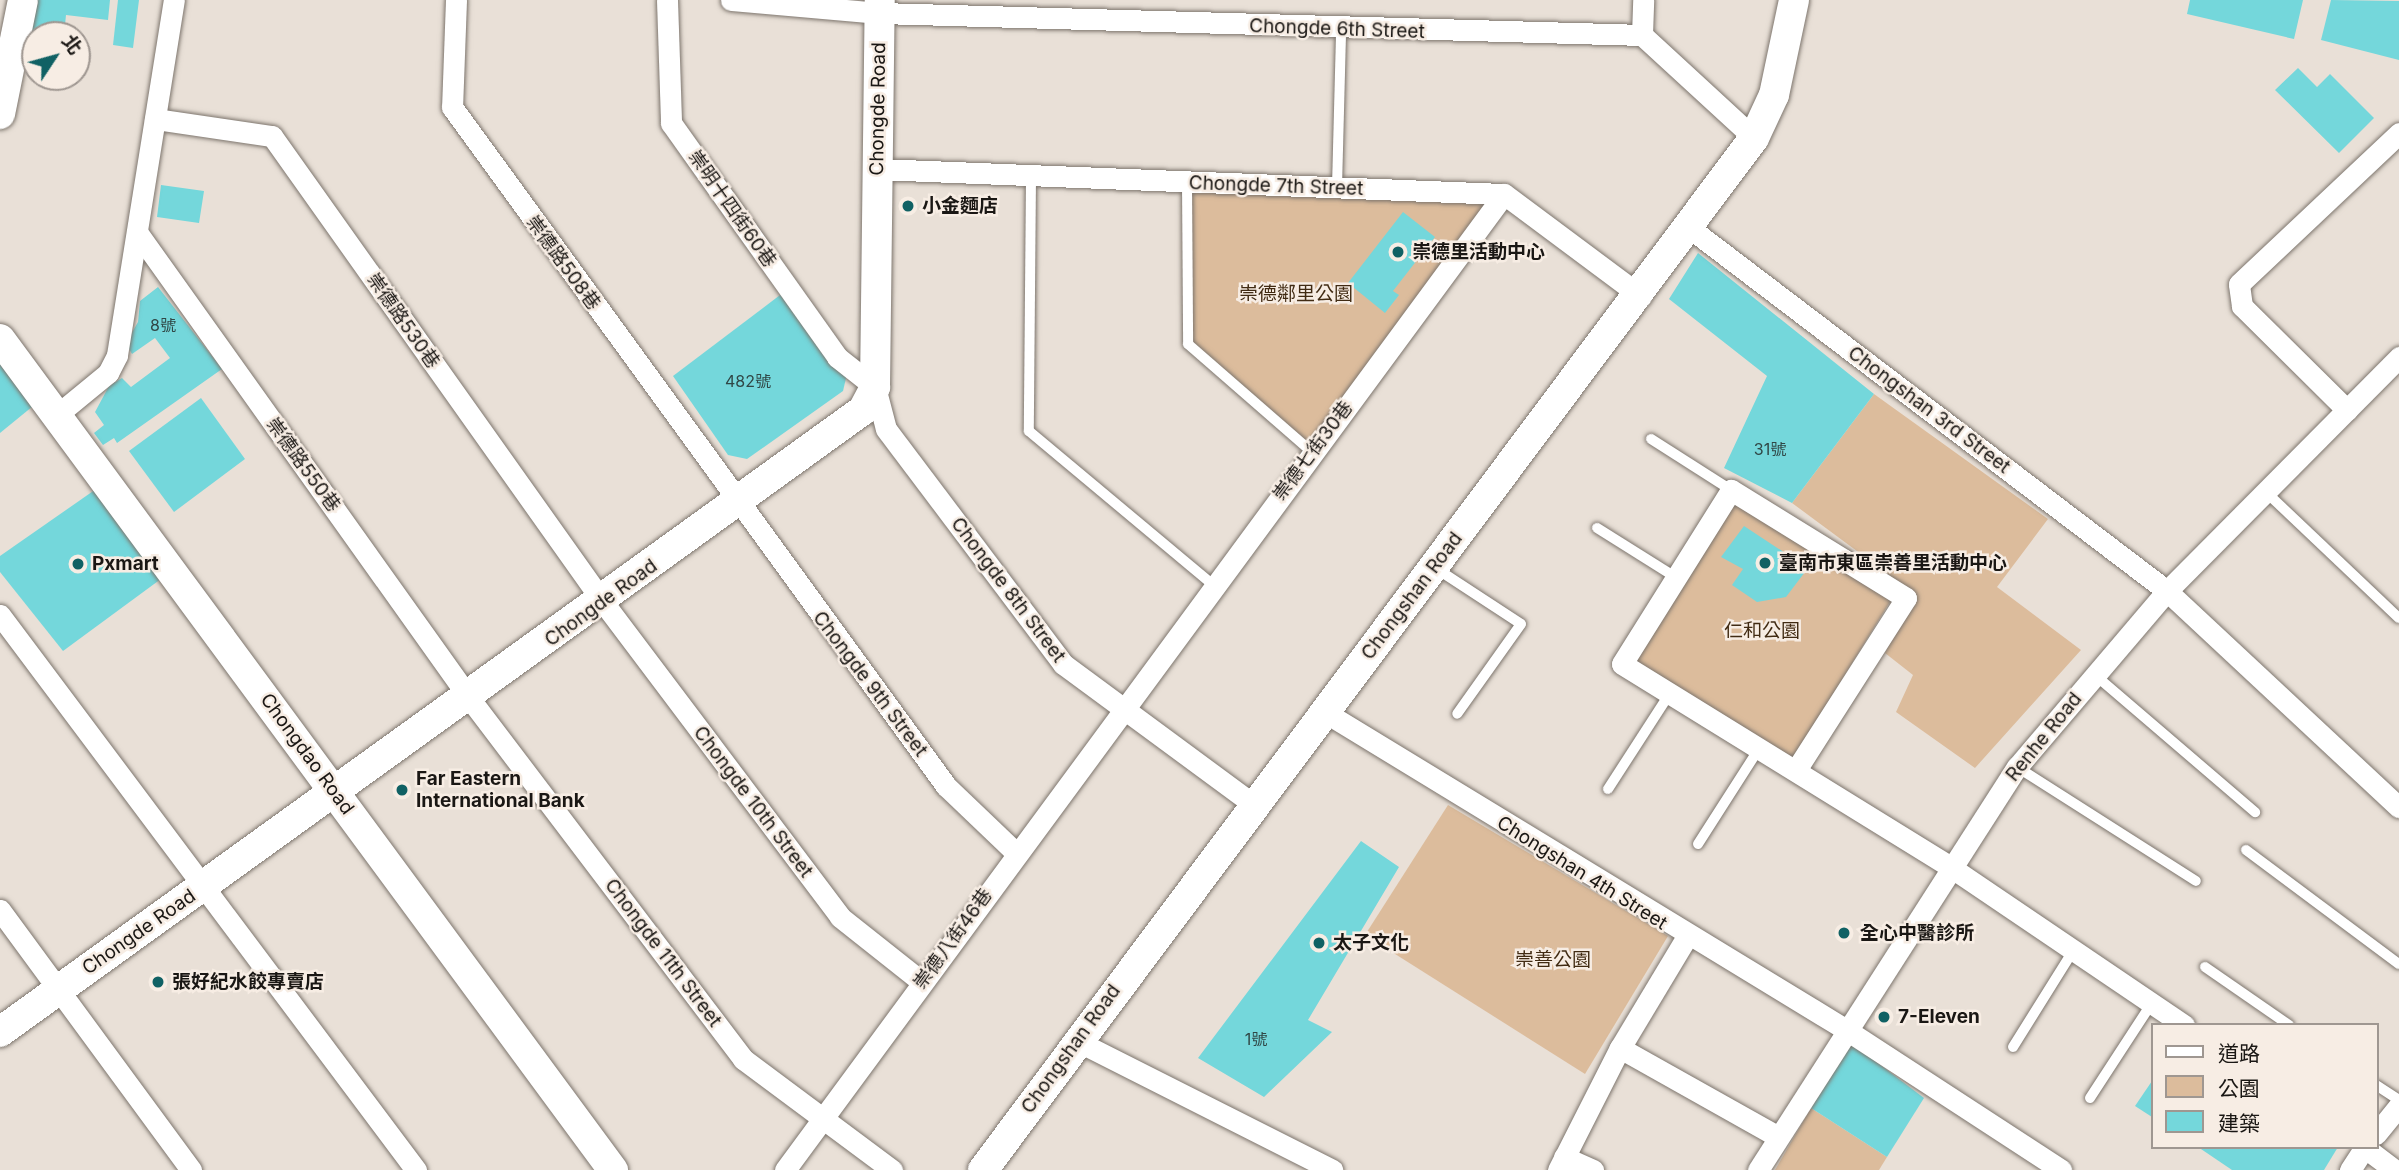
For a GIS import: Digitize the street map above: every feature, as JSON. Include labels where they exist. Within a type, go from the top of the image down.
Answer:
[{"type":"street","points":[[0,114],[23,0]]},
{"type":"street","points":[[58,414],[114,364],[174,0]]},
{"type":"street","name":"崇德路508巷","points":[[456,0],[452,107],[736,505]]},
{"type":"street","name":"崇明十四街60巷","points":[[667,0],[671,123],[837,357],[875,387]]},
{"type":"street","name":"Chongde 6th Street","points":[[730,0],[880,7],[1028,7],[1341,31],[1642,35]]},
{"type":"street","points":[[1643,0],[1642,35],[1754,138]]},
{"type":"street","name":"Chongshan Road","points":[[983,1170],[1323,711],[1691,229],[1754,138],[1774,95],[1794,0]]},
{"type":"street","name":"Chongde Road","points":[[0,1032],[470,699],[850,424],[875,387],[880,7]]},
{"type":"street","name":"崇德路530巷","points":[[155,119],[272,136],[603,602]]},
{"type":"street","points":[[2347,410],[2242,306],[2239,284],[2399,133]]},
{"type":"street","name":"Chongde 7th Street","points":[[878,169],[1504,194]]},
{"type":"street","points":[[1504,194],[1641,296]]},
{"type":"street","name":"崇德七街30巷","points":[[1122,708],[1504,194]]},
{"type":"street","name":"Chongshan 3rd Street","points":[[1691,229],[2166,591],[2399,807]]},
{"type":"street","name":"崇德路550巷","points":[[137,232],[470,699]]},
{"type":"street","name":"Chongdao Road","points":[[0,339],[58,414],[613,1170]]},
{"type":"street","name":"Renhe Road","points":[[1758,1170],[1844,1029],[1949,866],[2017,767],[2166,591],[2399,357]]},
{"type":"street","name":"Chongde 8th Street","points":[[875,387],[886,429],[1063,664],[1254,805]]},
{"type":"street","points":[[1796,770],[1906,598],[1731,490],[1622,664],[1949,866],[2181,1023]]},
{"type":"street","name":"Chongde 9th Street","points":[[736,505],[946,786],[1016,853]]},
{"type":"street","name":"Chongde 10th Street","points":[[603,602],[840,917],[922,982]]},
{"type":"street","points":[[0,615],[416,1170]]},
{"type":"street","name":"Chongde 11th Street","points":[[470,699],[743,1059],[892,1170]]},
{"type":"street","name":"崇德八街46巷","points":[[785,1170],[1122,708]]},
{"type":"street","name":"Chongshan 4th Street","points":[[1323,711],[1686,938],[1844,1029],[2061,1170]]},
{"type":"street","points":[[0,910],[191,1170]]},
{"type":"street","points":[[1594,1170],[1561,1163],[1620,1048],[1686,938]]},
{"type":"street","points":[[1077,1041],[1332,1170]]},
{"type":"street","points":[[1620,1048],[1777,1136]]},
{"type":"street","points":[[2378,1132],[2399,1107]]},
{"type":"street","points":[[2350,1170],[2363,1149]]},
{"type":"street","points":[[2367,1149],[2394,1170]]},
{"type":"lane","points":[[1338,187],[1341,31]]},
{"type":"lane","points":[[1031,177],[1030,431],[1213,585]]},
{"type":"lane","points":[[1187,183],[1188,344],[1312,452]]},
{"type":"lane","points":[[1651,439],[1731,490]]},
{"type":"lane","points":[[2266,492],[2399,618]]},
{"type":"lane","points":[[1597,528],[1675,577]]},
{"type":"lane","points":[[1434,567],[1521,624],[1457,714]]},
{"type":"lane","points":[[2095,675],[2255,812]]},
{"type":"lane","points":[[1608,789],[1670,693]]},
{"type":"lane","points":[[1698,844],[1759,747]]},
{"type":"lane","points":[[2017,767],[2196,881]]},
{"type":"lane","points":[[2246,850],[2399,964]]},
{"type":"lane","points":[[2013,1047],[2074,951]]},
{"type":"lane","points":[[2205,967],[2286,1023]]},
{"type":"lane","points":[[2090,1098],[2152,1003]]},
{"type":"lane","points":[[2378,1085],[2399,1100]]},
{"type":"green space","name":"崇德鄰里公園","points":[[1189,184],[1496,197],[1312,450],[1189,344]]},
{"type":"green space","points":[[1874,394],[2048,519],[1997,587],[2081,650],[1975,768],[1896,712],[1913,675],[1885,653],[1915,594],[1792,503]]},
{"type":"green space","name":"仁和公園","points":[[1732,501],[1891,600],[1793,759],[1633,662]]},
{"type":"green space","name":"崇善公園","points":[[1448,805],[1668,936],[1585,1074],[1365,935]]},
{"type":"green space","points":[[1811,1108],[1887,1157],[1879,1170],[1775,1170]]},
{"type":"building","points":[[34,0],[110,0],[108,20],[66,15],[65,21],[30,21]]},
{"type":"building","points":[[118,0],[139,0],[133,48],[113,45]]},
{"type":"building","points":[[2190,0],[2303,0],[2294,39],[2187,14]]},
{"type":"building","points":[[2331,0],[2399,1],[2399,60],[2321,40]]},
{"type":"building","points":[[2298,68],[2317,87],[2330,74],[2374,118],[2339,153],[2275,90]]},
{"type":"building","points":[[161,185],[204,191],[199,223],[157,217]]},
{"type":"building","name":"崇德里活動中心","points":[[1403,212],[1435,237],[1393,291],[1399,295],[1385,313],[1348,283]]},
{"type":"building","points":[[1698,253],[1874,394],[1792,503],[1724,468],[1767,376],[1669,299]]},
{"type":"building","points":[[158,287],[222,369],[117,443],[114,438],[103,445],[94,433],[104,425],[95,412],[109,386],[122,378],[131,387],[170,358],[155,338],[132,354],[126,343],[138,322],[140,301]]},
{"type":"building","points":[[784,292],[847,374],[843,391],[747,459],[728,455],[673,376]]},
{"type":"building","points":[[0,355],[38,402],[0,433]]},
{"type":"building","points":[[201,398],[245,459],[174,512],[129,451]]},
{"type":"building","name":"Pxmart","points":[[99,487],[165,576],[63,651],[0,572],[0,556]]},
{"type":"building","name":"臺南市東區崇善里活動中心","points":[[1744,526],[1808,568],[1786,597],[1757,602],[1732,585],[1743,569],[1721,557]]},
{"type":"building","name":"太子文化","points":[[1361,841],[1399,867],[1308,1020],[1332,1032],[1264,1097],[1198,1058]]},
{"type":"building","points":[[1850,1042],[1924,1098],[1887,1157],[1811,1108]]},
{"type":"building","points":[[2150,1084],[2150,1116],[2135,1106]]},
{"type":"building","points":[[2201,1149],[2337,1149],[2324,1170],[2232,1170]]},
{"type":"place","name":"小金麵店","points":[[908,206]]},
{"type":"place","name":"崇德里活動中心","points":[[1398,252]]},
{"type":"place","name":"臺南市東區崇善里活動中心","points":[[1765,563]]},
{"type":"place","name":"Pxmart","points":[[78,564]]},
{"type":"place","name":"Far Eastern International Bank","points":[[402,790]]},
{"type":"place","name":"全心中醫診所","points":[[1844,933]]},
{"type":"place","name":"太子文化","points":[[1319,943]]},
{"type":"place","name":"張好紀水餃專賣店","points":[[158,982]]},
{"type":"place","name":"7-Eleven","points":[[1884,1017]]}]
